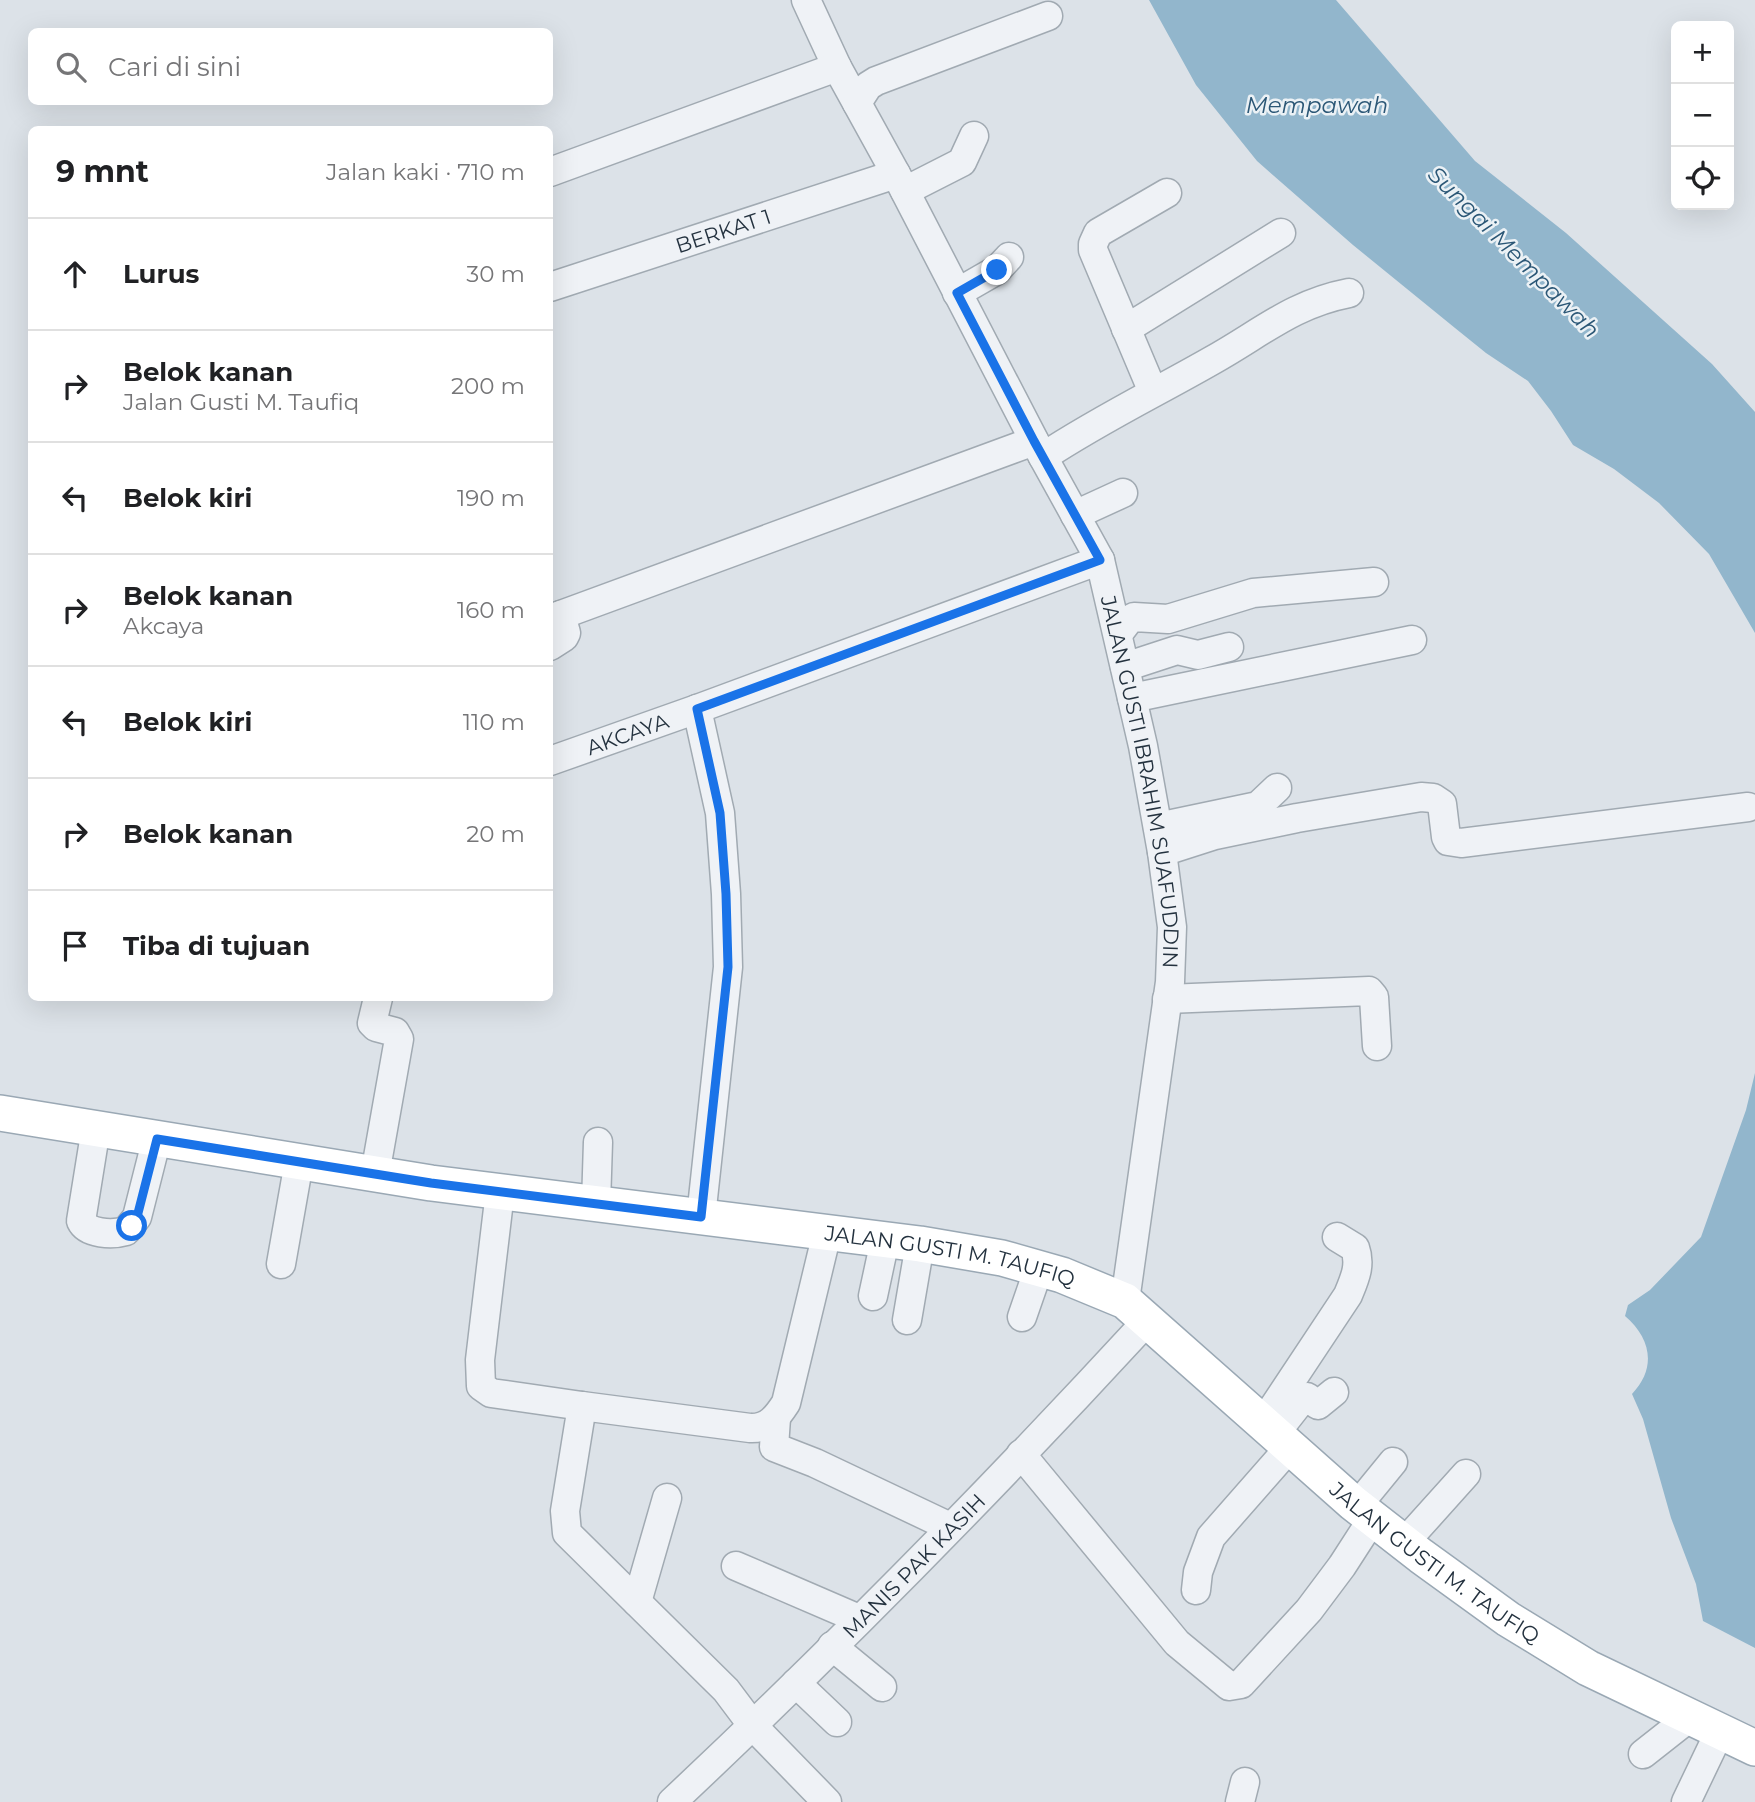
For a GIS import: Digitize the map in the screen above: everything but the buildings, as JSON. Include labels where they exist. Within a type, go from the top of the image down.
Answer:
[{"type":"main road","name":"JALAN GUSTI M. TAUFIQ","points":[[0,1113],[500,1192],[920,1244],[1002,1258],[1039,1268],[1136,1311],[1365,1512],[1508,1619],[1577,1661],[1755,1748]]},
{"type":"street","name":"JALAN GUSTI IBRAHIM SUAFUDDIN","points":[[806,0],[837,67],[1100,560],[1132,698],[1160,839],[1172,927],[1172,958],[1136,1311]]},
{"type":"street","points":[[857,103],[868,86],[876,81],[1048,16]]},
{"type":"street","points":[[553,171],[837,67]]},
{"type":"street","name":"BERKAT 1","points":[[553,285],[900,183],[962,162],[974,136]]},
{"type":"street","points":[[1153,392],[1093,250],[1094,239],[1098,233],[1167,193]]},
{"type":"street","points":[[1126,329],[1282,233]]},
{"type":"street","points":[[957,293],[997,270],[1009,257]]},
{"type":"street","points":[[553,644],[564,638],[566,633],[555,617],[1083,431],[1221,356],[1302,306],[1349,293]]},
{"type":"street","points":[[1038,448],[1112,405]]},
{"type":"street","points":[[1075,515],[1123,493]]},
{"type":"street","name":"AKCAYA","points":[[553,760],[1100,560]]},
{"type":"street","points":[[1118,634],[1134,617],[1168,619],[1253,593],[1374,582]]},
{"type":"street","points":[[1132,698],[1412,640]]},
{"type":"street","points":[[1125,667],[1177,650],[1198,655],[1229,647]]},
{"type":"street","points":[[697,709],[720,813],[728,967],[701,1217]]},
{"type":"street","points":[[1160,839],[1258,806],[1278,788]]},
{"type":"street","points":[[1160,839],[1215,835],[1421,797],[1442,804],[1446,837],[1448,841],[1461,843],[1748,807]]},
{"type":"street","points":[[1167,999],[1369,991],[1374,997],[1377,1046]]},
{"type":"street","points":[[375,1174],[399,1039],[395,1032],[376,1027],[372,1023],[377,1001]]},
{"type":"street","points":[[96,1128],[80,1221],[84,1227],[104,1232],[126,1231],[137,1217],[157,1139]]},
{"type":"street","points":[[596,1204],[598,1142]]},
{"type":"street","points":[[281,1264],[299,1162]]},
{"type":"street","points":[[500,1192],[480,1360],[481,1386],[491,1393],[750,1428],[760,1429],[776,1418],[786,1403],[827,1233]]},
{"type":"street","points":[[1276,1435],[1358,1271],[1355,1248],[1337,1237]]},
{"type":"street","points":[[873,1296],[885,1240]]},
{"type":"street","points":[[907,1320],[920,1244]]},
{"type":"street","points":[[1023,1317],[1039,1268]]},
{"type":"street","name":"MANIS PAK KASIH","points":[[672,1802],[753,1726],[1021,1454],[1136,1311]]},
{"type":"street","points":[[1196,1590],[1198,1572],[1211,1537],[1276,1435],[1303,1398],[1307,1397],[1318,1405],[1334,1392]]},
{"type":"street","points":[[582,1406],[565,1511],[567,1532],[726,1690],[753,1726],[827,1802]]},
{"type":"street","points":[[776,1418],[774,1447],[815,1463],[950,1527]]},
{"type":"street","points":[[1021,1454],[1177,1643],[1229,1686],[1241,1684],[1309,1610],[1342,1566],[1365,1512],[1393,1462]]},
{"type":"street","points":[[1404,1543],[1466,1475]]},
{"type":"street","points":[[636,1602],[667,1498]]},
{"type":"street","points":[[737,1566],[859,1619]]},
{"type":"street","points":[[832,1646],[882,1686]]},
{"type":"street","points":[[796,1683],[837,1722]]},
{"type":"street","points":[[1643,1754],[1705,1724]]},
{"type":"street","points":[[1686,1802],[1705,1724]]},
{"type":"water","name":"Mempawah","points":[[1149,0],[1336,0],[1475,161],[1566,233],[1712,364],[1755,412],[1755,633],[1709,554],[1659,503],[1614,469],[1573,445],[1528,381],[1455,328],[1353,245],[1257,161],[1196,85]]},
{"type":"water","points":[[1755,1073],[1755,1648],[1703,1621],[1696,1584],[1671,1518],[1643,1419],[1632,1394],[1645,1374],[1648,1353],[1641,1334],[1625,1316],[1628,1305],[1650,1290],[1701,1237],[1746,1110]]},
{"type":"route","points":[[132,1226],[137,1217],[157,1139],[431,1183],[701,1217],[728,967],[720,813],[697,709],[1100,560],[957,293],[997,270]]},
{"type":"water label","name":"Sungai Mempawah","points":[[1514,252]]}]
